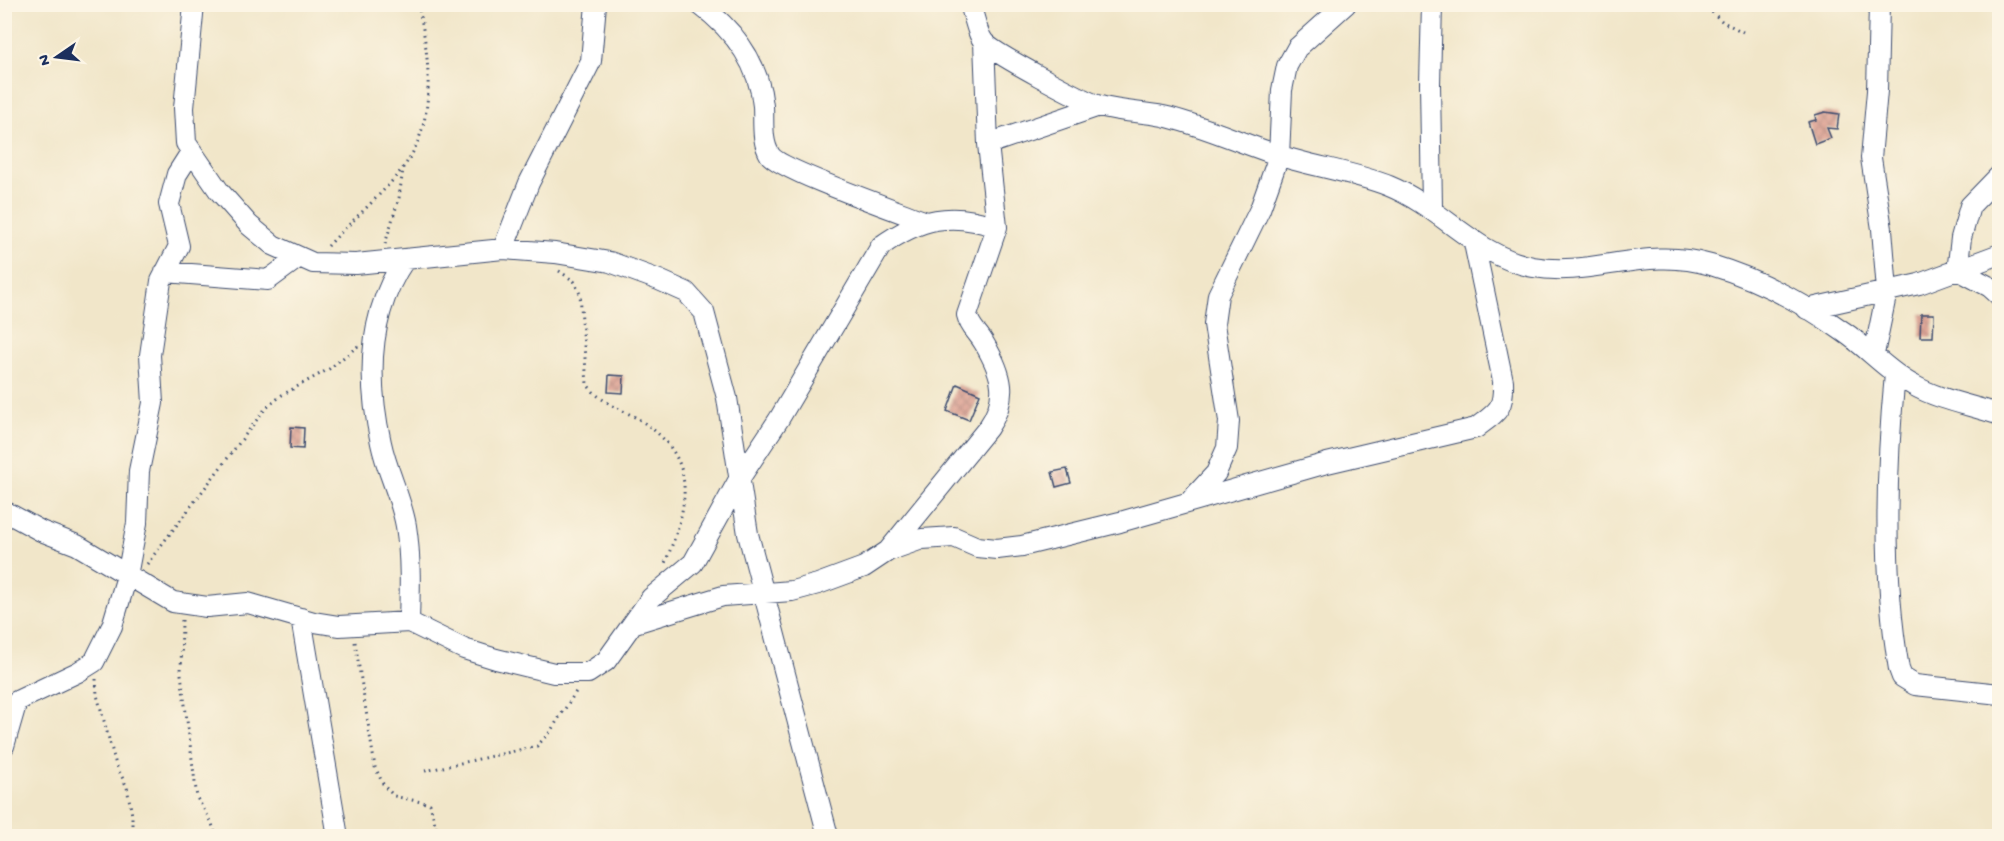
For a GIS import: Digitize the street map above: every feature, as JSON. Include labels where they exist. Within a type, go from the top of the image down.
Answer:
[{"type":"street","points":[[194,4],[183,131],[191,152],[249,225],[273,245],[306,261],[379,263],[503,249],[555,253],[609,262],[686,292],[704,312],[727,398],[738,482],[764,594],[828,837]]},
{"type":"street","points":[[503,249],[529,183],[591,61],[597,4]]},
{"type":"street","points":[[699,4],[734,35],[750,58],[760,80],[765,142],[771,156],[813,179],[926,222]]},
{"type":"street","points":[[888,551],[988,428],[1000,409],[1002,389],[996,367],[984,342],[970,327],[967,315],[997,227],[988,144],[984,42],[970,4]]},
{"type":"street","points":[[1191,500],[1216,473],[1227,448],[1229,422],[1214,324],[1218,295],[1260,209],[1279,156],[1282,90],[1290,56],[1346,4]]},
{"type":"street","points":[[1432,4],[1430,84],[1432,208]]},
{"type":"street","points":[[1874,354],[1887,291],[1882,229],[1871,158],[1877,91],[1879,4]]},
{"type":"street","points":[[984,42],[1022,67],[1099,106],[1164,116],[1279,156],[1389,186],[1432,208],[1474,243],[1500,258],[1536,267],[1575,268],[1642,258],[1672,257],[1710,265],[1767,287],[1807,309],[1874,354],[1895,374],[1936,396],[2000,416]]},
{"type":"street","points":[[988,144],[1099,106]]},
{"type":"street","points":[[4,746],[17,701],[94,662],[112,626],[131,578],[137,523],[139,471],[153,403],[150,355],[165,272],[179,246],[169,204],[177,174],[191,152]]},
{"type":"street","points":[[1958,271],[1961,238],[1970,206],[2000,175]]},
{"type":"street","points":[[4,511],[41,531],[77,545],[173,602],[207,607],[248,603],[339,626],[409,622],[464,649],[496,659],[554,673],[588,673],[606,661],[651,598],[693,563],[738,482],[779,419],[881,246],[904,229],[926,222],[956,218],[977,220],[997,227]]},
{"type":"street","points":[[635,623],[723,596],[792,591],[840,577],[864,567],[888,551],[938,536],[954,537],[977,547],[997,549],[1022,546],[1109,525],[1327,463],[1476,428],[1495,413],[1504,401],[1503,381],[1474,243]]},
{"type":"street","points":[[1807,309],[1887,291],[1958,271],[2000,254]]},
{"type":"street","points":[[405,259],[392,278],[374,334],[375,411],[381,445],[400,498],[406,526],[409,555],[409,622]]},
{"type":"street","points":[[165,272],[268,280],[306,261]]},
{"type":"street","points":[[1958,271],[1990,287],[2000,296]]},
{"type":"street","points":[[1895,374],[1889,498],[1891,580],[1899,669],[1902,677],[1915,685],[2000,694]]},
{"type":"street","points":[[302,618],[337,831]]},
{"type":"path","points":[[306,261],[403,168],[416,146],[425,116],[428,87],[427,47],[418,4]]},
{"type":"path","points":[[1702,4],[1723,22],[1743,32]]},
{"type":"path","points":[[379,263],[399,198],[403,168]]},
{"type":"path","points":[[551,268],[574,281],[580,294],[587,384],[594,394],[642,421],[668,446],[684,476],[686,490],[681,517],[664,565]]},
{"type":"path","points":[[131,578],[265,409],[282,395],[329,369],[374,334]]},
{"type":"path","points":[[183,604],[180,674],[197,798],[211,821],[216,837]]},
{"type":"path","points":[[352,625],[375,767],[384,786],[394,796],[429,803],[438,837]]},
{"type":"path","points":[[94,662],[97,695],[116,765],[127,787],[132,815],[132,837]]},
{"type":"path","points":[[425,771],[537,746],[550,732],[588,673]]},
{"type":"building","points":[[1825,112],[1839,114],[1837,129],[1827,128],[1831,138],[1815,144],[1808,122],[1816,120],[1815,115]]},
{"type":"building","points":[[1921,314],[1934,314],[1933,337],[1920,337]]},
{"type":"building","points":[[609,375],[624,376],[623,393],[608,392]]},
{"type":"building","points":[[957,384],[980,394],[969,420],[947,411]]},
{"type":"building","points":[[291,427],[304,428],[303,449],[290,448]]},
{"type":"building","points":[[1067,469],[1071,483],[1056,487],[1052,472]]}]
